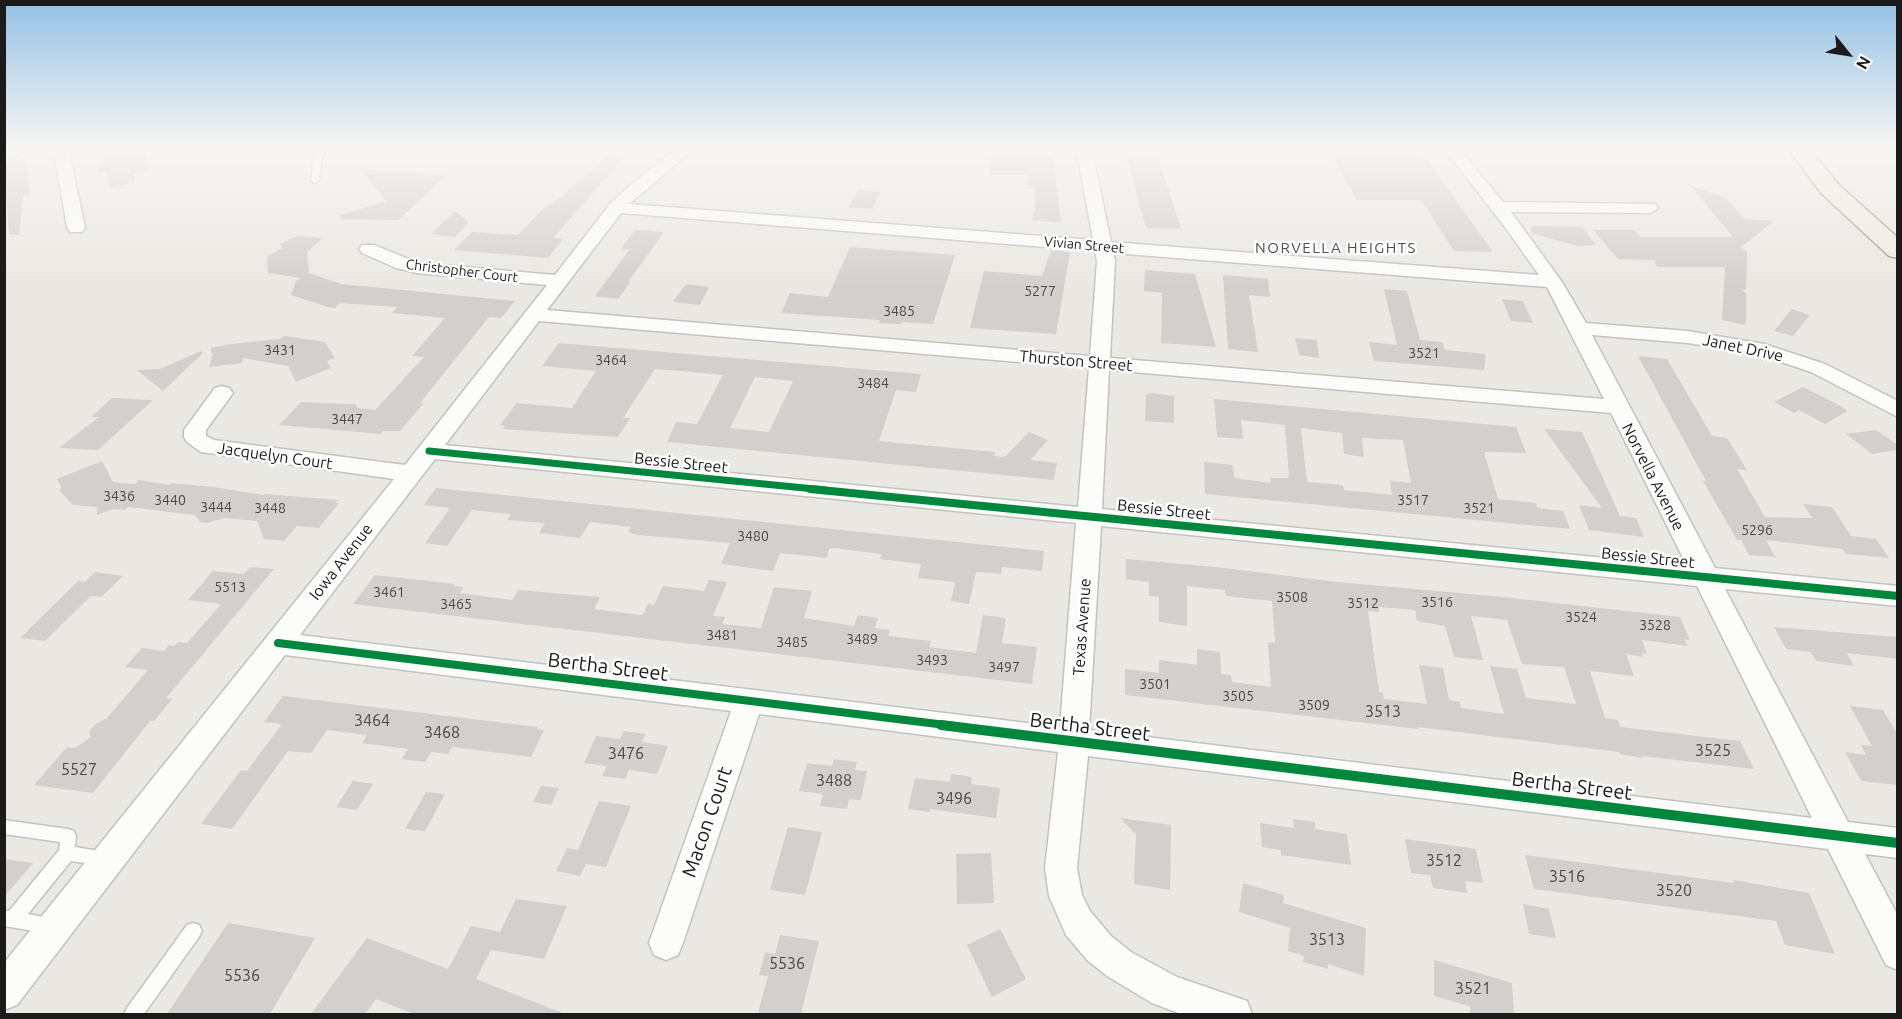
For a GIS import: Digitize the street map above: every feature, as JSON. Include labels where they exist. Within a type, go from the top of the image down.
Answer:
[{"type":"main road","points":[[1835,194],[1898,251]]},
{"type":"main road","points":[[1862,194],[1898,226]]},
{"type":"street","points":[[69,194],[76,228]]},
{"type":"street","name":"Iowa Avenue","points":[[4,992],[429,451],[616,208],[630,194]]},
{"type":"street","name":"Texas Avenue","points":[[1093,194],[1106,261],[1074,742],[1061,868],[1065,896],[1078,923],[1099,948],[1119,964],[1165,990],[1204,1006],[1234,1014]]},
{"type":"street","name":"Norvella Avenue","points":[[1486,194],[1553,282],[1898,953]]},
{"type":"street","points":[[1497,207],[1650,208]]},
{"type":"street","name":"Vivian Street","points":[[616,208],[1553,282]]},
{"type":"street","name":"Christopher Court","points":[[368,249],[394,262],[417,268],[559,281]]},
{"type":"street","name":"Thurston Street","points":[[534,315],[1617,408]]},
{"type":"street","name":"Janet Drive","points":[[1577,328],[1688,337],[1757,348],[1818,368],[1898,410]]},
{"type":"street","name":"Jacquelyn Court","points":[[222,393],[195,430],[195,437],[208,447],[411,474]]},
{"type":"street","name":"Bessie Street","points":[[429,451],[1898,596]]},
{"type":"street","name":"Bertha Street","points":[[278,643],[1898,843]]},
{"type":"street","name":"Macon Court","points":[[666,943],[749,701]]},
{"type":"lane","points":[[4,826],[68,836],[67,853],[9,919]]},
{"type":"lane","points":[[67,853],[109,858]]},
{"type":"lane","points":[[9,919],[56,926]]},
{"type":"lane","points":[[133,1014],[193,931]]},
{"type":"building","points":[[6,194],[29,194],[23,196],[19,235],[9,234]]},
{"type":"building","points":[[380,194],[427,194],[398,220],[341,219],[340,215],[386,201]]},
{"type":"building","points":[[565,194],[592,194],[553,238],[563,239],[548,258],[454,250],[472,232],[518,235],[544,208]]},
{"type":"building","points":[[856,194],[879,194],[873,209],[849,207]]},
{"type":"building","points":[[1035,194],[1057,194],[1061,223],[1032,220],[1036,203]]},
{"type":"building","points":[[1137,194],[1170,194],[1181,229],[1146,228]]},
{"type":"building","points":[[1353,194],[1451,194],[1493,252],[1454,251],[1421,200],[1357,200]]},
{"type":"building","points":[[1697,194],[1714,194],[1726,198],[1745,219],[1774,221],[1740,248],[1747,251],[1746,289],[1742,291],[1746,293],[1746,325],[1722,320],[1725,267],[1657,267],[1654,260],[1618,259],[1593,230],[1634,230],[1641,237],[1733,237]]},
{"type":"building","points":[[455,211],[469,222],[455,237],[431,234]]},
{"type":"building","points":[[1532,226],[1582,227],[1596,245],[1577,246],[1531,233]]},
{"type":"building","points":[[635,230],[664,232],[618,299],[595,296],[630,249],[621,249]]},
{"type":"building","points":[[298,236],[323,238],[307,252],[309,273],[341,284],[515,301],[501,318],[489,317],[400,431],[383,431],[381,434],[279,425],[301,402],[355,404],[358,408],[375,410],[424,357],[412,356],[445,318],[392,313],[398,307],[340,303],[335,308],[328,307],[291,295],[296,281],[301,278],[268,273],[267,257],[282,248],[280,244]]},
{"type":"building","points":[[850,247],[955,255],[933,324],[879,323],[880,320],[781,313],[790,293],[828,297]]},
{"type":"building","points":[[1051,250],[1070,252],[1056,334],[970,328],[984,271],[1042,276]]},
{"type":"building","points":[[1145,270],[1195,274],[1216,347],[1161,343],[1162,293],[1144,291]]},
{"type":"building","points":[[1223,275],[1268,279],[1270,297],[1249,295],[1258,352],[1228,349]]},
{"type":"building","points":[[686,284],[709,287],[700,305],[673,302]]},
{"type":"building","points":[[1384,289],[1407,291],[1420,340],[1442,342],[1445,350],[1486,354],[1484,370],[1374,361],[1369,342],[1397,345]]},
{"type":"building","points":[[1502,299],[1523,301],[1533,323],[1511,321]]},
{"type":"building","points":[[1792,309],[1810,315],[1793,336],[1774,331]]},
{"type":"building","points":[[284,336],[325,342],[335,358],[327,361],[331,368],[296,382],[288,366],[243,358],[242,363],[209,367],[213,353],[211,353],[211,348],[280,339]]},
{"type":"building","points":[[1295,338],[1317,340],[1319,358],[1299,355]]},
{"type":"building","points":[[559,343],[921,374],[916,392],[896,390],[879,441],[995,452],[994,456],[1005,457],[1029,432],[1048,440],[1030,460],[1057,463],[1054,480],[667,442],[676,422],[697,424],[723,375],[681,371],[655,369],[623,418],[630,418],[618,437],[503,429],[505,426],[500,425],[517,403],[572,408],[596,371],[542,366]],"holes":[[[755,377],[793,381],[769,432],[730,428]]]},
{"type":"building","points":[[201,351],[203,353],[163,391],[137,370],[160,369]]},
{"type":"building","points":[[1638,356],[1667,359],[1712,436],[1727,438],[1747,470],[1737,469],[1765,517],[1812,518],[1803,504],[1832,507],[1851,536],[1876,539],[1889,558],[1846,554],[1842,549],[1766,540],[1775,557],[1749,555],[1741,540],[1737,540],[1703,481],[1706,481]]},
{"type":"building","points":[[1803,387],[1848,411],[1825,424],[1799,410],[1794,413],[1774,402]]},
{"type":"building","points":[[1146,394],[1174,396],[1174,423],[1145,421]]},
{"type":"building","points":[[112,398],[153,400],[98,450],[59,448],[99,417],[91,417]]},
{"type":"building","points":[[1214,399],[1516,427],[1526,453],[1484,452],[1498,499],[1536,503],[1537,508],[1563,511],[1570,529],[1205,494],[1204,462],[1233,465],[1234,478],[1271,483],[1270,478],[1289,478],[1285,425],[1241,420],[1243,439],[1217,437]],"holes":[[[1301,428],[1342,433],[1344,454],[1364,457],[1362,438],[1403,440],[1411,483],[1390,481],[1392,495],[1344,490],[1343,485],[1307,482]]]},
{"type":"building","points":[[1544,429],[1582,432],[1620,516],[1636,518],[1644,537],[1589,530],[1579,505],[1602,508]]},
{"type":"building","points":[[1876,430],[1898,445],[1898,450],[1872,454],[1846,434]]},
{"type":"building","points":[[102,461],[113,482],[135,484],[139,480],[169,485],[171,483],[214,487],[263,495],[338,500],[335,503],[339,503],[319,528],[297,526],[284,541],[264,539],[257,521],[225,518],[207,523],[200,522],[195,515],[128,507],[125,510],[113,509],[97,515],[97,507],[73,505],[59,490],[62,488],[57,479]]},
{"type":"building","points":[[436,488],[1044,551],[1042,571],[1002,567],[1001,574],[976,572],[969,604],[951,601],[955,582],[918,578],[921,564],[880,559],[882,554],[834,548],[829,549],[827,558],[780,553],[773,571],[721,564],[730,543],[638,535],[628,532],[631,527],[590,522],[580,538],[539,533],[545,523],[507,520],[511,514],[472,510],[447,546],[425,543],[450,508],[424,505]]},
{"type":"building","points":[[1126,559],[1680,617],[1690,640],[1684,639],[1688,646],[1642,640],[1647,654],[1642,653],[1643,657],[1626,654],[1634,676],[1590,671],[1605,718],[1618,720],[1620,727],[1740,741],[1754,769],[1642,756],[1643,758],[1619,752],[1418,727],[1418,729],[1125,695],[1125,669],[1159,673],[1159,660],[1197,665],[1197,649],[1220,652],[1221,674],[1231,675],[1232,682],[1271,687],[1268,642],[1275,643],[1272,601],[1226,596],[1225,590],[1187,586],[1187,626],[1159,622],[1159,597],[1149,596],[1149,582],[1126,579]],"holes":[[[1379,607],[1415,610],[1417,621],[1445,626],[1454,657],[1483,660],[1471,616],[1507,620],[1522,664],[1564,667],[1576,704],[1526,698],[1517,669],[1490,666],[1504,714],[1461,708],[1460,702],[1449,700],[1443,668],[1419,665],[1427,704],[1384,699],[1383,693],[1379,692],[1368,611],[1379,612]]]},
{"type":"building","points":[[250,567],[274,569],[166,698],[172,699],[154,721],[150,721],[93,793],[34,785],[67,747],[75,748],[91,737],[89,731],[107,718],[148,670],[125,667],[142,648],[164,651],[169,645],[174,646],[178,642],[187,643],[221,604],[188,600],[213,571],[244,574]]},
{"type":"building","points":[[95,572],[123,576],[101,597],[91,596],[45,641],[20,638],[78,581],[85,582]]},
{"type":"building","points":[[375,575],[455,584],[453,586],[464,587],[460,593],[512,600],[518,590],[600,597],[594,609],[640,615],[643,614],[648,604],[654,605],[663,586],[704,591],[709,580],[727,582],[713,616],[725,617],[722,624],[761,628],[774,587],[812,591],[804,618],[854,626],[858,615],[878,618],[875,628],[890,630],[888,636],[931,641],[929,647],[976,653],[983,615],[1006,618],[1002,643],[1037,647],[1032,684],[353,604]]},
{"type":"building","points":[[1774,627],[1898,637],[1898,659],[1847,653],[1854,666],[1816,661],[1811,652],[1786,649]]},
{"type":"building","points":[[283,696],[538,727],[537,729],[544,730],[531,757],[452,747],[448,754],[431,752],[425,762],[402,759],[408,749],[362,743],[367,735],[327,730],[311,753],[288,751],[232,829],[201,824],[241,770],[247,771],[282,724],[264,722]]},
{"type":"building","points":[[1850,706],[1883,710],[1898,735],[1898,785],[1861,781],[1845,752],[1866,755],[1861,745],[1872,746]]},
{"type":"building","points":[[624,731],[646,734],[642,742],[668,746],[657,774],[629,770],[625,779],[602,776],[607,766],[584,763],[596,736],[620,739]]},
{"type":"building","points":[[834,759],[857,762],[855,770],[867,771],[861,800],[849,799],[847,809],[820,806],[823,794],[799,791],[807,763],[832,766]]},
{"type":"building","points":[[951,774],[972,777],[971,784],[1000,788],[996,818],[930,809],[929,812],[908,809],[915,778],[950,782]]},
{"type":"building","points":[[353,781],[373,784],[357,810],[336,807]]},
{"type":"building","points":[[541,786],[559,788],[551,805],[533,802]]},
{"type":"building","points":[[426,792],[445,794],[425,831],[405,829]]},
{"type":"building","points":[[599,801],[631,806],[606,867],[586,864],[580,876],[556,871],[567,848],[578,850]]},
{"type":"building","points":[[1120,818],[1171,825],[1170,890],[1134,884],[1136,834]]},
{"type":"building","points":[[1293,819],[1315,822],[1315,829],[1347,834],[1351,865],[1281,855],[1281,850],[1262,847],[1260,823],[1294,828]]},
{"type":"building","points":[[788,827],[822,832],[805,895],[770,890]]},
{"type":"building","points":[[1405,839],[1476,849],[1483,883],[1465,881],[1467,893],[1433,888],[1430,875],[1411,873]]},
{"type":"building","points":[[991,853],[994,903],[957,904],[956,854]]},
{"type":"building","points":[[1525,855],[1734,883],[1733,880],[1809,893],[1835,954],[1785,945],[1776,921],[1534,889]]},
{"type":"building","points":[[4,859],[33,863],[4,897]]},
{"type":"building","points":[[1243,883],[1284,895],[1283,903],[1366,928],[1364,976],[1328,964],[1328,969],[1303,962],[1304,956],[1288,951],[1290,928],[1239,912]]},
{"type":"building","points":[[516,899],[567,906],[544,959],[491,950],[476,979],[565,1014],[414,1014],[376,999],[365,1014],[311,1014],[367,938],[448,969],[471,926],[500,932]]},
{"type":"building","points":[[1523,904],[1549,909],[1556,938],[1529,934]]},
{"type":"building","points":[[228,923],[315,938],[270,1014],[167,1014]]},
{"type":"building","points":[[1000,929],[1026,979],[992,997],[967,945]]},
{"type":"building","points":[[780,935],[819,941],[801,1014],[758,1013],[768,976],[759,975],[765,952],[775,954]]},
{"type":"building","points":[[1434,960],[1512,983],[1514,1014],[1470,1014],[1470,1006],[1434,996]]},
{"type":"cycle path","points":[[429,451],[1898,596]]},
{"type":"cycle path","points":[[278,643],[1898,843]]},
{"type":"district","name":"NORVELLA HEIGHTS","points":[[1336,248]]}]
